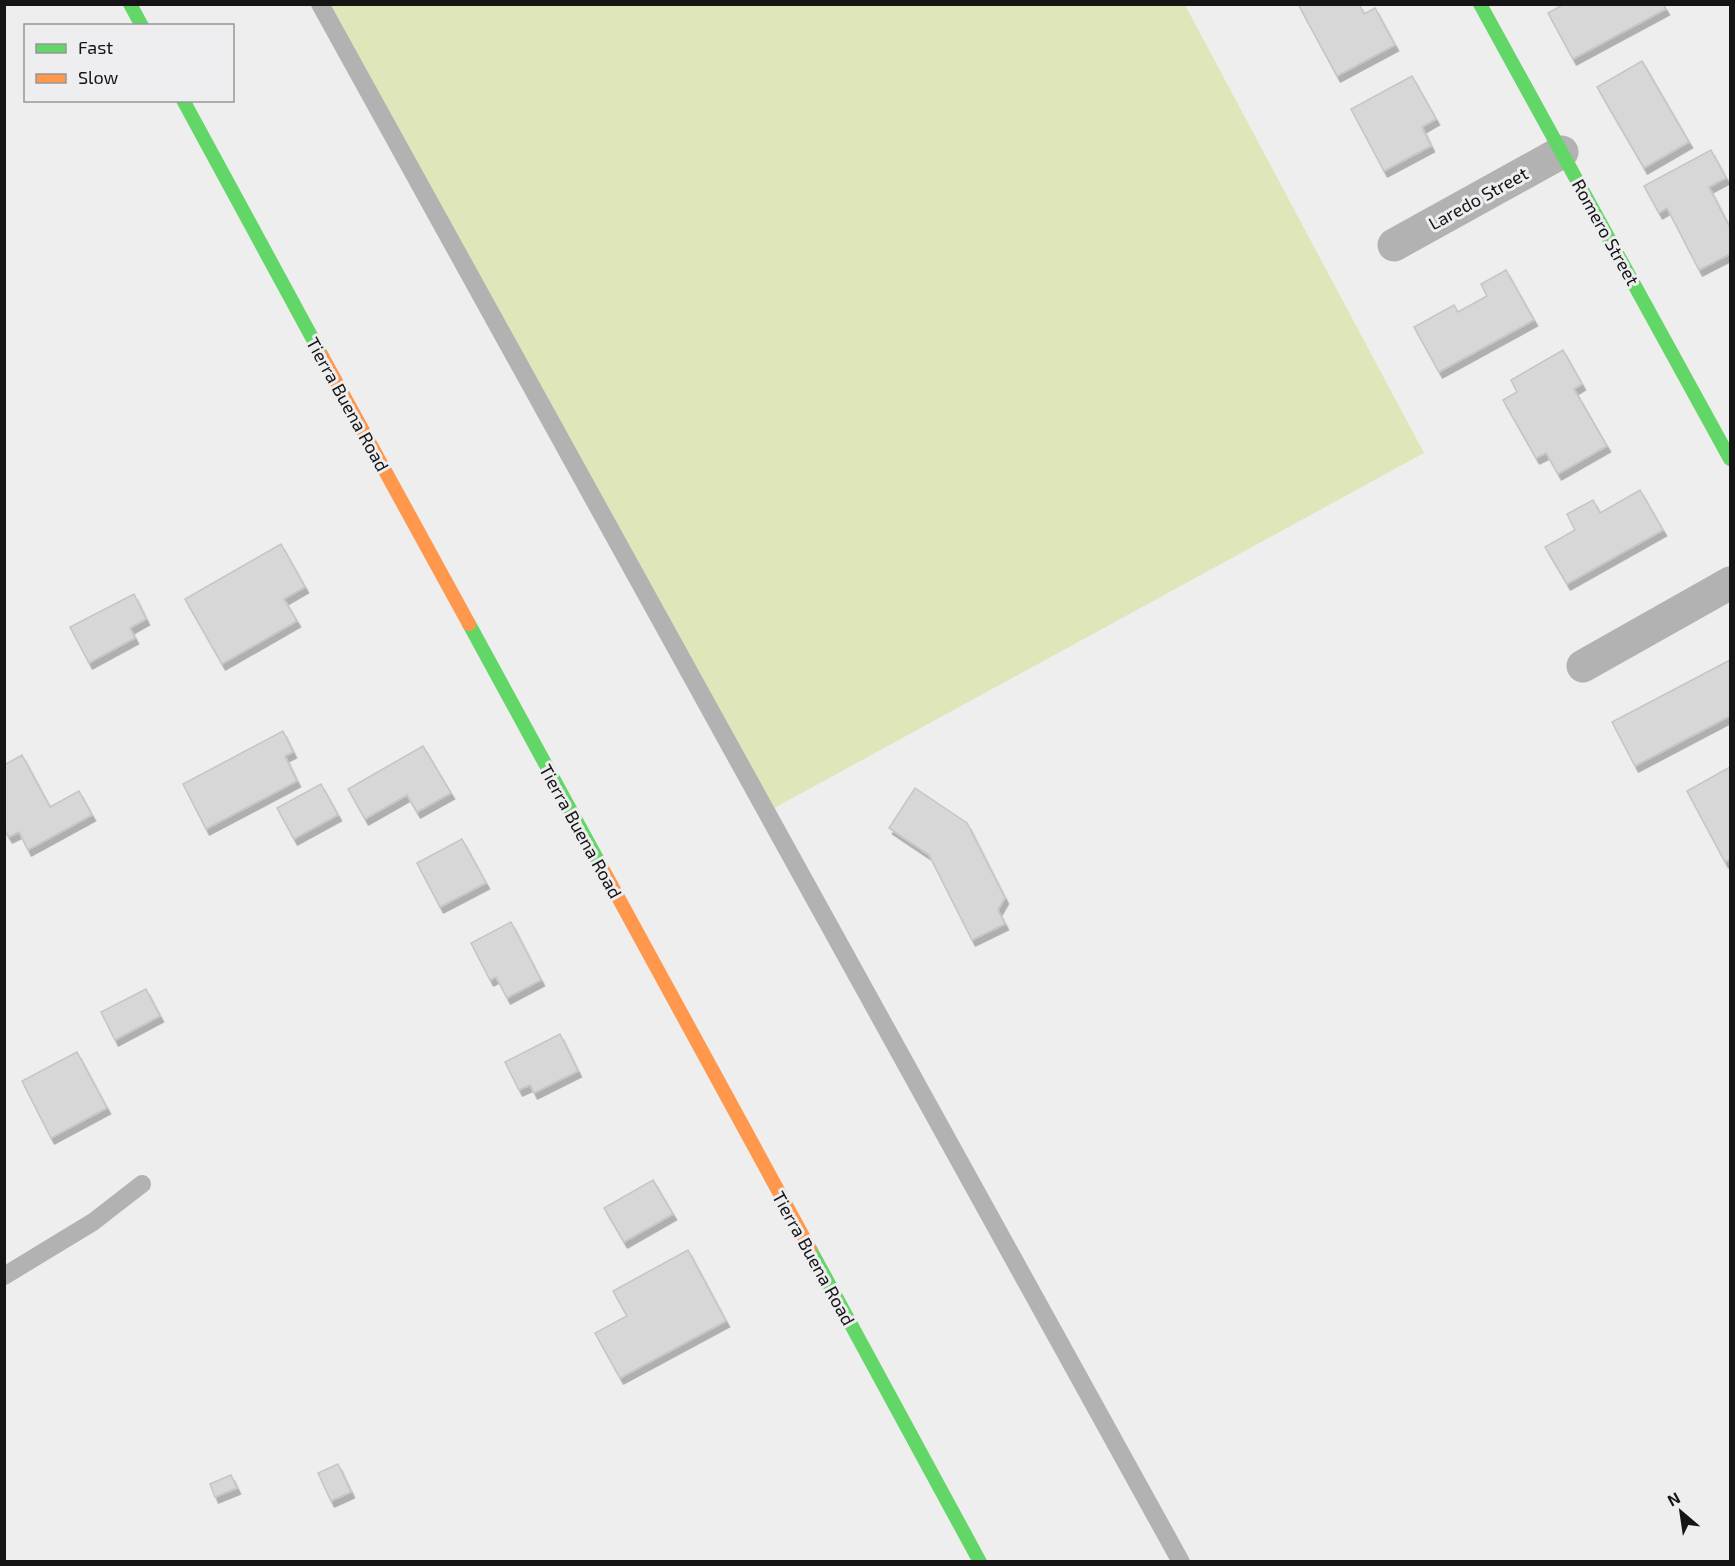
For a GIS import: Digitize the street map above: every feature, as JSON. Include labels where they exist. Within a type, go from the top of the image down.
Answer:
[{"type":"street","points":[[130,4],[141,24]]},
{"type":"street","name":"Romero Street","points":[[1480,4],[1731,459]]},
{"type":"street","name":"Tierra Buena Road","points":[[184,102],[980,1562]]},
{"type":"street","name":"Laredo Street","points":[[1394,245],[1562,152]]},
{"type":"street","points":[[1583,666],[1731,583]]},
{"type":"lane","points":[[320,4],[1182,1562]]},
{"type":"lane","points":[[4,1276],[93,1222],[142,1185]]},
{"type":"green space","points":[[320,5],[1185,5],[1424,453],[767,812]]},
{"type":"building","points":[[1298,4],[1359,4],[1364,14],[1375,8],[1395,45],[1337,76]]},
{"type":"building","points":[[1564,4],[1663,4],[1666,9],[1573,59],[1548,13]]},
{"type":"building","points":[[1642,61],[1689,142],[1644,168],[1597,87]]},
{"type":"building","points":[[1412,76],[1436,119],[1422,127],[1431,146],[1384,171],[1351,109]]},
{"type":"building","points":[[1711,150],[1726,178],[1709,187],[1730,228],[1730,254],[1699,270],[1667,208],[1659,213],[1644,186]]},
{"type":"building","points":[[1506,270],[1534,320],[1439,372],[1414,327],[1454,305],[1458,312],[1487,296],[1481,284]]},
{"type":"building","points":[[1563,350],[1582,384],[1574,389],[1607,446],[1558,474],[1546,453],[1536,458],[1503,400],[1517,392],[1511,380]]},
{"type":"building","points":[[1640,490],[1663,530],[1567,584],[1545,547],[1575,530],[1567,514],[1593,500],[1600,513]]},
{"type":"building","points":[[281,544],[305,587],[284,599],[297,621],[222,664],[185,599]]},
{"type":"building","points":[[134,594],[146,619],[130,628],[135,638],[89,663],[70,627]]},
{"type":"building","points":[[1730,660],[1730,716],[1635,766],[1612,722]]},
{"type":"building","points":[[283,731],[293,752],[285,756],[297,781],[206,829],[183,784]]},
{"type":"building","points":[[423,746],[451,793],[417,812],[407,795],[365,819],[348,789]]},
{"type":"building","points":[[22,755],[50,807],[79,791],[92,815],[28,850],[19,832],[9,837],[4,829],[4,765]]},
{"type":"building","points":[[1730,767],[1730,859],[1725,862],[1687,791]]},
{"type":"building","points":[[321,784],[338,815],[294,839],[277,808]]},
{"type":"building","points":[[915,788],[967,823],[1005,898],[998,910],[1005,924],[972,940],[929,855],[889,828]]},
{"type":"building","points":[[462,839],[486,883],[440,907],[417,863]]},
{"type":"building","points":[[511,922],[541,980],[507,998],[496,977],[490,980],[471,943]]},
{"type":"building","points":[[146,989],[160,1016],[115,1040],[101,1012]]},
{"type":"building","points":[[560,1034],[578,1071],[534,1093],[530,1085],[519,1090],[505,1062]]},
{"type":"building","points":[[77,1052],[107,1108],[51,1138],[22,1081]]},
{"type":"building","points":[[653,1180],[673,1214],[624,1242],[604,1208]]},
{"type":"building","points":[[688,1250],[726,1321],[620,1378],[595,1333],[627,1316],[613,1291]]},
{"type":"building","points":[[338,1464],[351,1492],[331,1501],[318,1473]]},
{"type":"building","points":[[231,1475],[237,1488],[215,1497],[210,1484]]},
{"type":"traffic: fast","points":[[130,4],[141,24]]},
{"type":"traffic: fast","points":[[1480,4],[1730,459]]},
{"type":"traffic: fast","points":[[184,102],[322,356]]},
{"type":"traffic: fast","points":[[469,624],[601,866]]},
{"type":"traffic: fast","points":[[810,1249],[980,1562]]},
{"type":"traffic: slow","points":[[322,356],[469,624]]},
{"type":"traffic: slow","points":[[601,866],[810,1249]]}]
